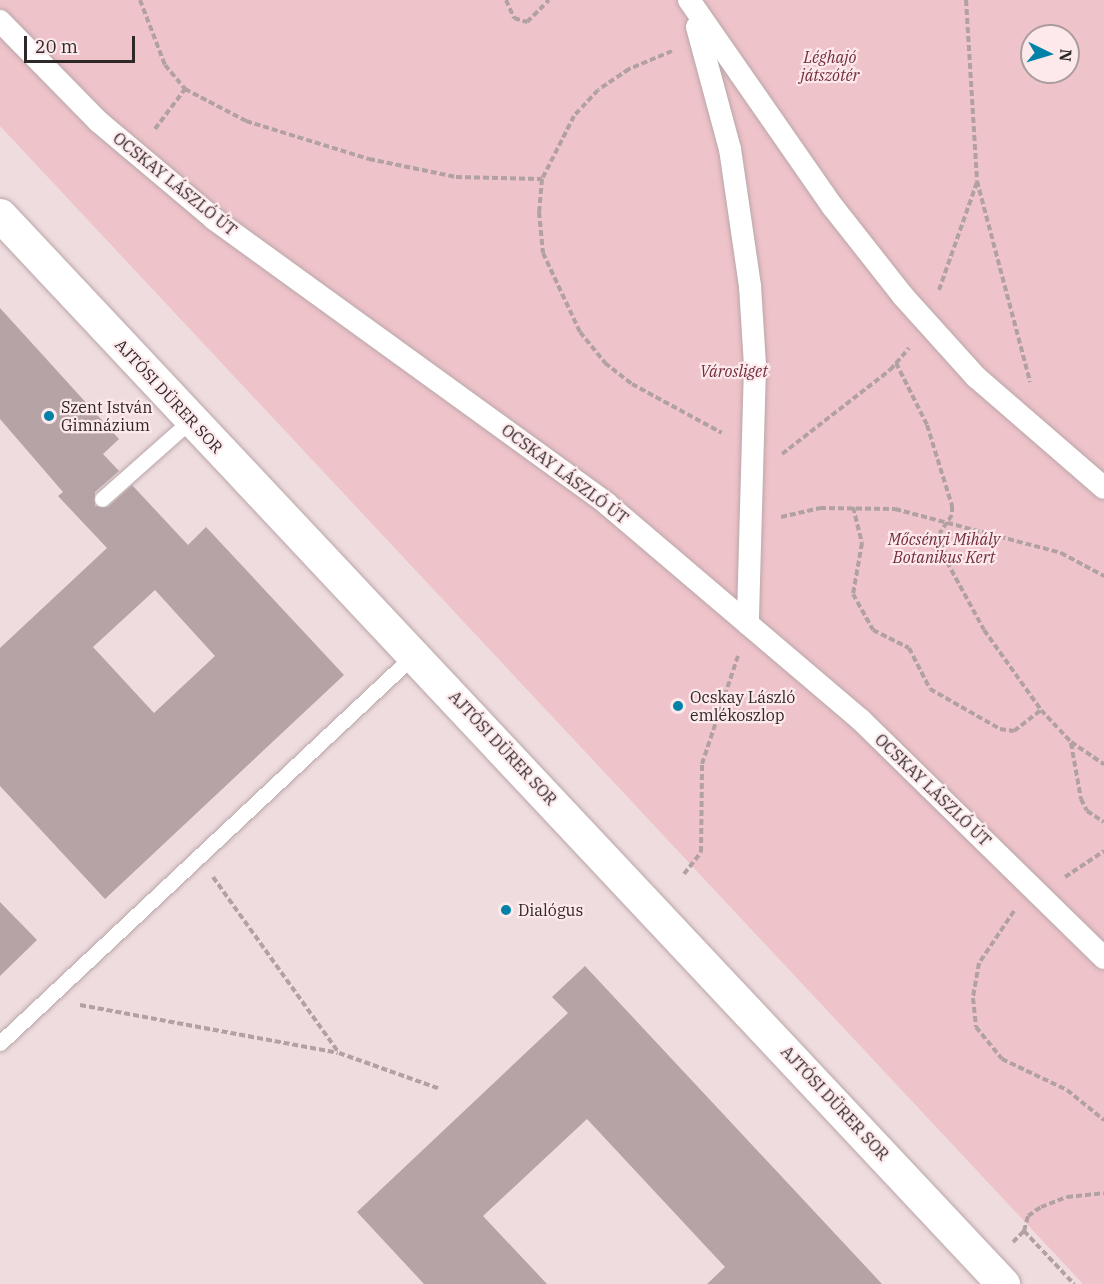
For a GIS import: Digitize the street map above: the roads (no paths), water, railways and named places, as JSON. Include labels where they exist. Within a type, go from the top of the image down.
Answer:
[{"type":"street","points":[[689,0],[718,94],[741,212],[755,366],[748,624]]},
{"type":"street","points":[[689,0],[833,207],[903,296],[927,318],[976,377],[1104,488]]},
{"type":"street","name":"OCSKAY LÁSZLÓ ÚT","points":[[0,21],[135,153],[214,219],[607,504],[861,720],[1104,958]]},
{"type":"street","name":"AJTÓSI DÜRER SOR","points":[[0,215],[190,420],[415,654],[1003,1284]]},
{"type":"lane","points":[[102,500],[190,420]]},
{"type":"lane","points":[[0,1043],[415,654]]},
{"type":"place","name":"Szent István Gimnázium","points":[[49,416]]},
{"type":"place","name":"Ocskay László emlékoszlop","points":[[678,706]]},
{"type":"place","name":"Dialógus","points":[[506,910]]},
{"type":"park label","name":"Léghajó játszótér","points":[[830,66]]},
{"type":"park label","name":"Városliget","points":[[734,371]]},
{"type":"park label","name":"Mőcsényi Mihály Botanikus Kert","points":[[944,548]]}]
